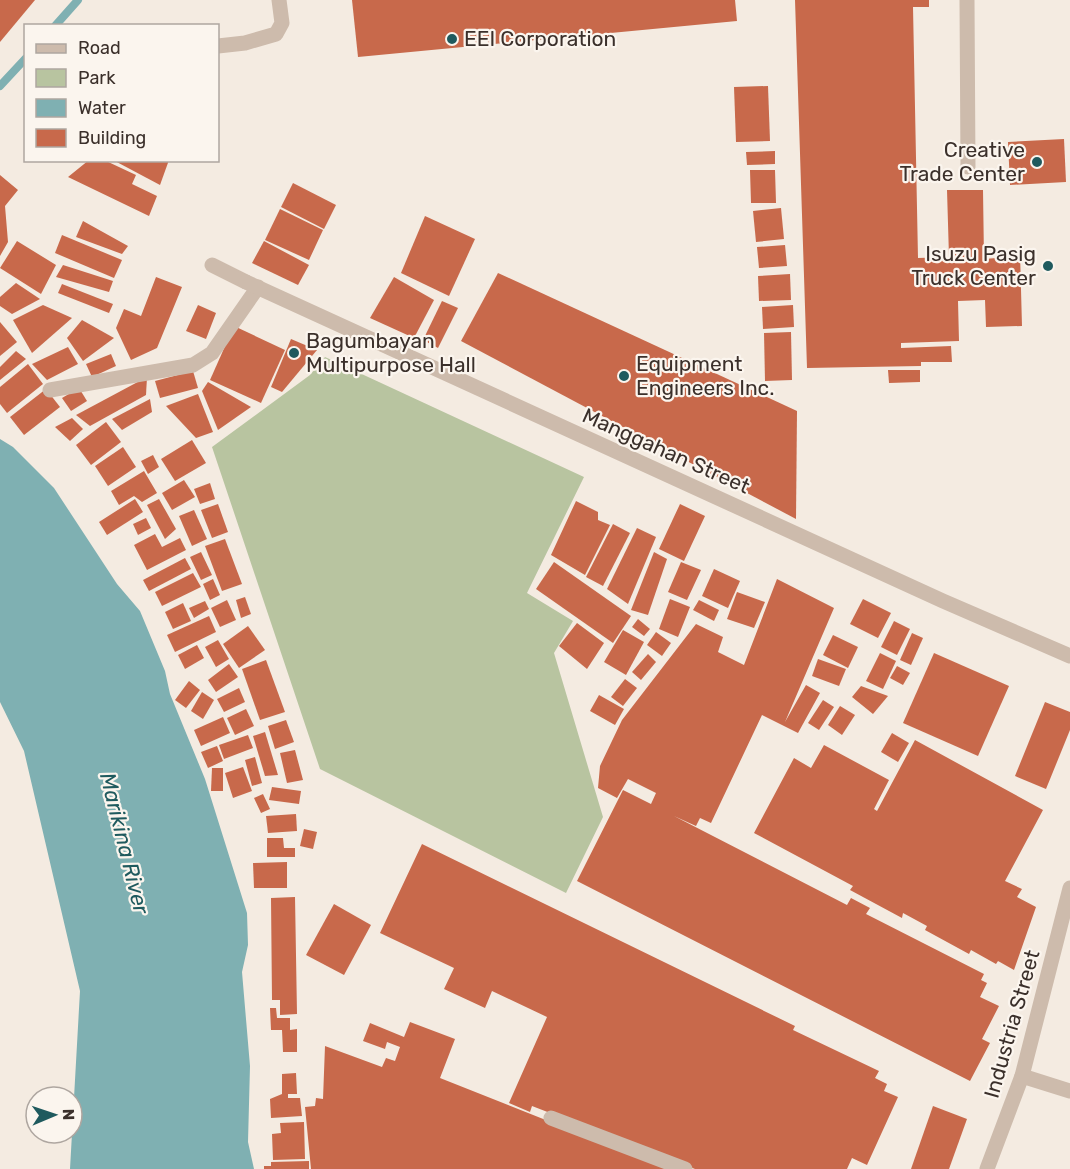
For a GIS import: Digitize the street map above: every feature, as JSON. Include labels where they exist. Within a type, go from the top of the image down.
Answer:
[{"type":"street","points":[[219,46],[245,43],[276,34],[282,23],[279,0]]},
{"type":"street","points":[[967,0],[969,167]]},
{"type":"street","name":"Manggahan Street","points":[[212,265],[943,601],[1070,656]]},
{"type":"street","points":[[50,390],[193,365],[212,353],[252,284]]},
{"type":"street","name":"Industria Street","points":[[987,1169],[1022,1076],[1070,888]]},
{"type":"street","points":[[1022,1076],[1070,1091]]},
{"type":"street","points":[[551,1118],[685,1169]]},
{"type":"green space","points":[[325,357],[584,477],[527,593],[573,621],[554,653],[603,817],[566,893],[320,769],[212,447],[310,375]]},
{"type":"water","name":"Marikina River","points":[[0,439],[13,447],[54,488],[117,584],[140,611],[165,671],[170,694],[205,779],[247,913],[248,945],[242,972],[250,1066],[248,1142],[254,1169],[70,1169],[71,1145],[84,1145],[84,1085],[75,1085],[80,991],[24,751],[0,702]]},
{"type":"building","points":[[0,0],[35,0],[0,42]]},
{"type":"building","name":"EEI Corporation","points":[[352,0],[735,0],[737,21],[358,57]]},
{"type":"building","points":[[795,0],[929,0],[929,7],[913,7],[918,258],[949,257],[947,190],[983,190],[984,259],[997,258],[997,252],[1020,252],[1022,326],[986,327],[985,300],[958,301],[959,341],[901,343],[901,348],[951,346],[952,362],[921,362],[921,366],[807,368]]},
{"type":"building","points":[[768,86],[770,141],[736,142],[734,87]]},
{"type":"building","name":"Creative Trade Center","points":[[1064,139],[1066,182],[1010,185],[1008,142]]},
{"type":"building","points":[[775,151],[775,164],[747,165],[746,152]]},
{"type":"building","points":[[87,162],[108,162],[136,175],[132,184],[157,196],[149,216],[68,177]]},
{"type":"building","points":[[117,162],[168,162],[160,185]]},
{"type":"building","points":[[750,170],[775,170],[776,203],[751,203]]},
{"type":"building","points":[[0,175],[18,190],[5,206],[8,242],[0,256]]},
{"type":"building","points":[[293,183],[336,205],[324,229],[281,207]]},
{"type":"building","points":[[781,208],[784,239],[756,242],[753,211]]},
{"type":"building","points":[[280,209],[323,230],[309,260],[265,240]]},
{"type":"building","points":[[425,216],[475,239],[449,296],[401,273]]},
{"type":"building","points":[[83,221],[128,246],[122,254],[76,237]]},
{"type":"building","points":[[62,235],[122,260],[114,278],[55,253]]},
{"type":"building","points":[[17,241],[56,265],[41,294],[0,268]]},
{"type":"building","points":[[264,241],[309,265],[298,285],[252,263]]},
{"type":"building","points":[[785,245],[787,266],[759,268],[757,247]]},
{"type":"building","points":[[63,265],[113,281],[109,292],[56,277]]},
{"type":"building","name":"Equipment Engineers Inc.","points":[[498,273],[797,411],[796,519],[461,341]]},
{"type":"building","points":[[790,274],[791,300],[759,301],[758,276]]},
{"type":"building","points":[[156,277],[182,287],[157,348],[131,360],[116,328],[124,309],[141,316]]},
{"type":"building","points":[[394,277],[434,300],[414,338],[370,318]]},
{"type":"building","points":[[16,283],[40,299],[12,314],[0,306],[0,297]]},
{"type":"building","points":[[62,284],[113,304],[109,313],[58,293]]},
{"type":"building","points":[[442,301],[458,308],[438,348],[423,340]]},
{"type":"building","points":[[43,305],[72,318],[32,353],[13,320]]},
{"type":"building","points":[[198,305],[216,313],[206,339],[186,331]]},
{"type":"building","points":[[793,305],[794,327],[763,329],[762,307]]},
{"type":"building","points":[[82,320],[114,338],[83,361],[67,338]]},
{"type":"building","points":[[0,322],[17,342],[0,356]]},
{"type":"building","points":[[234,326],[285,350],[261,403],[210,380]]},
{"type":"building","points":[[791,332],[792,380],[765,381],[764,333]]},
{"type":"building","points":[[291,339],[317,350],[282,392],[271,387]]},
{"type":"building","points":[[68,347],[78,364],[47,380],[32,364]]},
{"type":"building","points":[[16,351],[26,359],[0,380],[0,367]]},
{"type":"building","points":[[111,354],[116,366],[92,377],[86,364]]},
{"type":"building","points":[[28,364],[43,384],[7,413],[0,404],[0,387]]},
{"type":"building","points":[[888,370],[920,370],[920,382],[889,383]]},
{"type":"building","points":[[193,371],[198,388],[160,398],[155,381]]},
{"type":"building","points":[[147,377],[146,395],[90,426],[76,415]]},
{"type":"building","points":[[208,382],[251,407],[218,430],[202,391]]},
{"type":"building","points":[[79,388],[87,401],[71,411],[62,398]]},
{"type":"building","points":[[46,389],[60,407],[24,435],[10,417]]},
{"type":"building","points":[[198,394],[213,432],[196,438],[166,406]]},
{"type":"building","points":[[150,399],[152,412],[122,430],[112,419]]},
{"type":"building","points":[[72,418],[83,429],[70,441],[55,427]]},
{"type":"building","points":[[106,422],[121,442],[91,465],[76,445]]},
{"type":"building","points":[[192,440],[206,463],[175,481],[161,459]]},
{"type":"building","points":[[123,447],[136,467],[108,486],[95,466]]},
{"type":"building","points":[[153,455],[159,467],[148,474],[141,461]]},
{"type":"building","points":[[144,471],[157,493],[142,502],[134,496],[119,505],[111,491]]},
{"type":"building","points":[[184,480],[195,497],[172,510],[162,493]]},
{"type":"building","points":[[210,483],[215,499],[200,504],[194,489]]},
{"type":"building","points":[[135,499],[143,512],[107,535],[99,522]]},
{"type":"building","points":[[159,499],[176,529],[165,539],[147,505]]},
{"type":"building","points":[[576,501],[598,512],[598,520],[610,525],[585,575],[551,555]]},
{"type":"building","points":[[218,504],[228,532],[212,538],[201,510]]},
{"type":"building","points":[[680,504],[705,516],[684,561],[659,549]]},
{"type":"building","points":[[194,510],[207,539],[192,546],[179,516]]},
{"type":"building","points":[[146,518],[151,528],[138,535],[133,524]]},
{"type":"building","points":[[613,524],[630,533],[603,586],[586,577]]},
{"type":"building","points":[[637,528],[656,537],[628,604],[607,589]]},
{"type":"building","points":[[155,534],[162,547],[180,538],[186,550],[147,570],[134,545]]},
{"type":"building","points":[[225,539],[242,584],[222,591],[205,546]]},
{"type":"building","points":[[201,552],[212,575],[201,580],[190,557]]},
{"type":"building","points":[[654,552],[667,559],[648,615],[631,610]]},
{"type":"building","points":[[185,558],[191,569],[149,591],[143,580]]},
{"type":"building","points":[[554,562],[631,616],[613,643],[536,589]]},
{"type":"building","points":[[681,562],[701,570],[687,600],[668,592]]},
{"type":"building","points":[[714,569],[740,581],[728,608],[702,596]]},
{"type":"building","points":[[193,573],[201,587],[162,606],[155,592]]},
{"type":"building","points":[[213,579],[220,595],[210,600],[203,584]]},
{"type":"building","points":[[777,579],[834,608],[785,722],[806,685],[820,693],[798,733],[762,715],[711,823],[700,818],[696,826],[674,816],[847,905],[851,898],[870,908],[866,914],[984,974],[981,980],[987,983],[980,997],[999,1006],[982,1039],[990,1043],[970,1081],[577,881],[623,790],[651,804],[656,793],[628,779],[617,798],[598,788],[600,766],[622,720],[696,624],[723,637],[718,652],[744,665]]},
{"type":"building","points":[[737,592],[765,602],[754,628],[727,619]]},
{"type":"building","points":[[245,597],[251,614],[241,618],[236,600]]},
{"type":"building","points":[[670,599],[690,607],[678,637],[659,629]]},
{"type":"building","points":[[863,599],[891,613],[878,638],[850,624]]},
{"type":"building","points":[[227,600],[236,620],[220,627],[211,608]]},
{"type":"building","points":[[699,600],[719,610],[714,621],[693,610]]},
{"type":"building","points":[[205,601],[209,609],[194,618],[189,608]]},
{"type":"building","points":[[183,603],[191,621],[173,629],[165,612]]},
{"type":"building","points":[[209,616],[216,632],[175,652],[167,635]]},
{"type":"building","points":[[638,619],[650,629],[644,636],[632,627]]},
{"type":"building","points":[[894,621],[910,629],[897,655],[881,647]]},
{"type":"building","points":[[577,623],[604,643],[587,669],[559,646]]},
{"type":"building","points":[[248,626],[265,650],[239,668],[223,644]]},
{"type":"building","points":[[623,630],[644,642],[626,675],[604,662]]},
{"type":"building","points":[[656,632],[671,643],[662,656],[647,645]]},
{"type":"building","points":[[912,633],[923,638],[911,665],[900,660]]},
{"type":"building","points":[[833,635],[858,647],[848,668],[823,655]]},
{"type":"building","points":[[218,640],[229,659],[216,667],[205,647]]},
{"type":"building","points":[[197,645],[204,658],[185,669],[178,655]]},
{"type":"building","points":[[880,653],[896,661],[883,689],[866,681]]},
{"type":"building","points":[[934,653],[1009,686],[978,756],[903,723]]},
{"type":"building","points":[[648,654],[656,662],[641,680],[632,672]]},
{"type":"building","points":[[818,659],[846,669],[839,686],[812,676]]},
{"type":"building","points":[[266,660],[285,712],[260,720],[242,669]]},
{"type":"building","points":[[229,664],[238,677],[216,692],[208,680]]},
{"type":"building","points":[[897,666],[910,673],[903,685],[890,678]]},
{"type":"building","points":[[625,679],[637,688],[623,706],[611,697]]},
{"type":"building","points":[[189,681],[200,690],[186,708],[175,700]]},
{"type":"building","points":[[861,686],[888,696],[873,714],[852,697]]},
{"type":"building","points":[[239,688],[245,702],[224,712],[217,699]]},
{"type":"building","points":[[202,692],[214,700],[203,719],[191,711]]},
{"type":"building","points":[[599,695],[624,709],[615,725],[590,711]]},
{"type":"building","points":[[823,700],[834,707],[819,730],[808,723]]},
{"type":"building","points":[[1045,702],[1070,712],[1070,730],[1046,789],[1015,776]]},
{"type":"building","points":[[840,706],[855,715],[842,735],[828,725]]},
{"type":"building","points":[[246,709],[254,726],[235,735],[227,718]]},
{"type":"building","points":[[223,717],[230,733],[201,746],[194,730]]},
{"type":"building","points":[[286,720],[294,742],[275,749],[268,726]]},
{"type":"building","points":[[265,732],[278,775],[265,776],[253,736]]},
{"type":"building","points":[[892,733],[909,743],[898,762],[881,752]]},
{"type":"building","points":[[248,735],[253,748],[224,759],[219,745]]},
{"type":"building","points":[[915,740],[1043,810],[1005,881],[1022,889],[1017,897],[1036,907],[1014,970],[998,961],[996,964],[971,950],[969,954],[925,930],[927,926],[903,913],[902,918],[850,890],[853,886],[754,833],[794,758],[811,768],[824,745],[889,780],[874,809],[877,811]]},
{"type":"building","points":[[217,746],[223,761],[208,768],[201,752]]},
{"type":"building","points":[[295,750],[303,780],[287,783],[280,753]]},
{"type":"building","points":[[255,757],[262,783],[252,786],[245,760]]},
{"type":"building","points":[[243,767],[252,791],[233,798],[225,773]]},
{"type":"building","points":[[212,768],[223,768],[223,791],[211,791]]},
{"type":"building","points":[[272,787],[301,791],[299,804],[269,800]]},
{"type":"building","points":[[263,794],[270,809],[261,813],[254,798]]},
{"type":"building","points":[[296,814],[297,831],[268,833],[266,816]]},
{"type":"building","points":[[304,829],[317,832],[313,849],[300,846]]},
{"type":"building","points":[[267,838],[283,838],[284,848],[295,848],[295,857],[267,857]]},
{"type":"building","points":[[422,844],[795,1026],[793,1030],[879,1071],[875,1078],[887,1084],[884,1091],[898,1097],[867,1165],[852,1158],[847,1169],[695,1169],[532,1106],[530,1112],[509,1103],[547,1017],[492,991],[485,1008],[444,989],[454,968],[380,933]]},
{"type":"building","points":[[287,862],[287,888],[254,888],[253,863]]},
{"type":"building","points":[[295,897],[297,1014],[280,1015],[280,1000],[272,1000],[271,898]]},
{"type":"building","points":[[334,904],[371,925],[344,975],[306,955]]},
{"type":"building","points":[[270,1008],[276,1008],[277,1018],[290,1018],[290,1030],[297,1029],[297,1052],[283,1052],[282,1030],[271,1030]]},
{"type":"building","points":[[410,1022],[455,1039],[440,1078],[669,1169],[311,1169],[305,1107],[315,1106],[316,1098],[323,1099],[325,1046],[382,1067],[386,1058],[395,1061],[400,1047],[387,1042],[385,1049],[363,1041],[370,1023],[404,1037]]},
{"type":"building","points":[[296,1073],[297,1094],[288,1094],[288,1098],[300,1098],[302,1116],[271,1118],[270,1099],[282,1094],[282,1074]]},
{"type":"building","points":[[933,1106],[967,1119],[949,1169],[911,1169]]},
{"type":"building","points":[[304,1122],[305,1159],[273,1160],[272,1134],[281,1133],[280,1123]]},
{"type":"building","points":[[309,1161],[309,1169],[264,1169],[264,1166],[271,1166],[271,1162]]},
{"type":"waterway","points":[[57,24],[78,0]]},
{"type":"waterway","points":[[0,86],[24,60]]},
{"type":"place","name":"EEI Corporation","points":[[452,39]]},
{"type":"place","name":"Creative Trade Center","points":[[1037,162]]},
{"type":"place","name":"Isuzu Pasig Truck Center","points":[[1048,266]]},
{"type":"place","name":"Bagumbayan Multipurpose Hall","points":[[294,353]]},
{"type":"place","name":"Equipment Engineers Inc.","points":[[624,376]]}]
